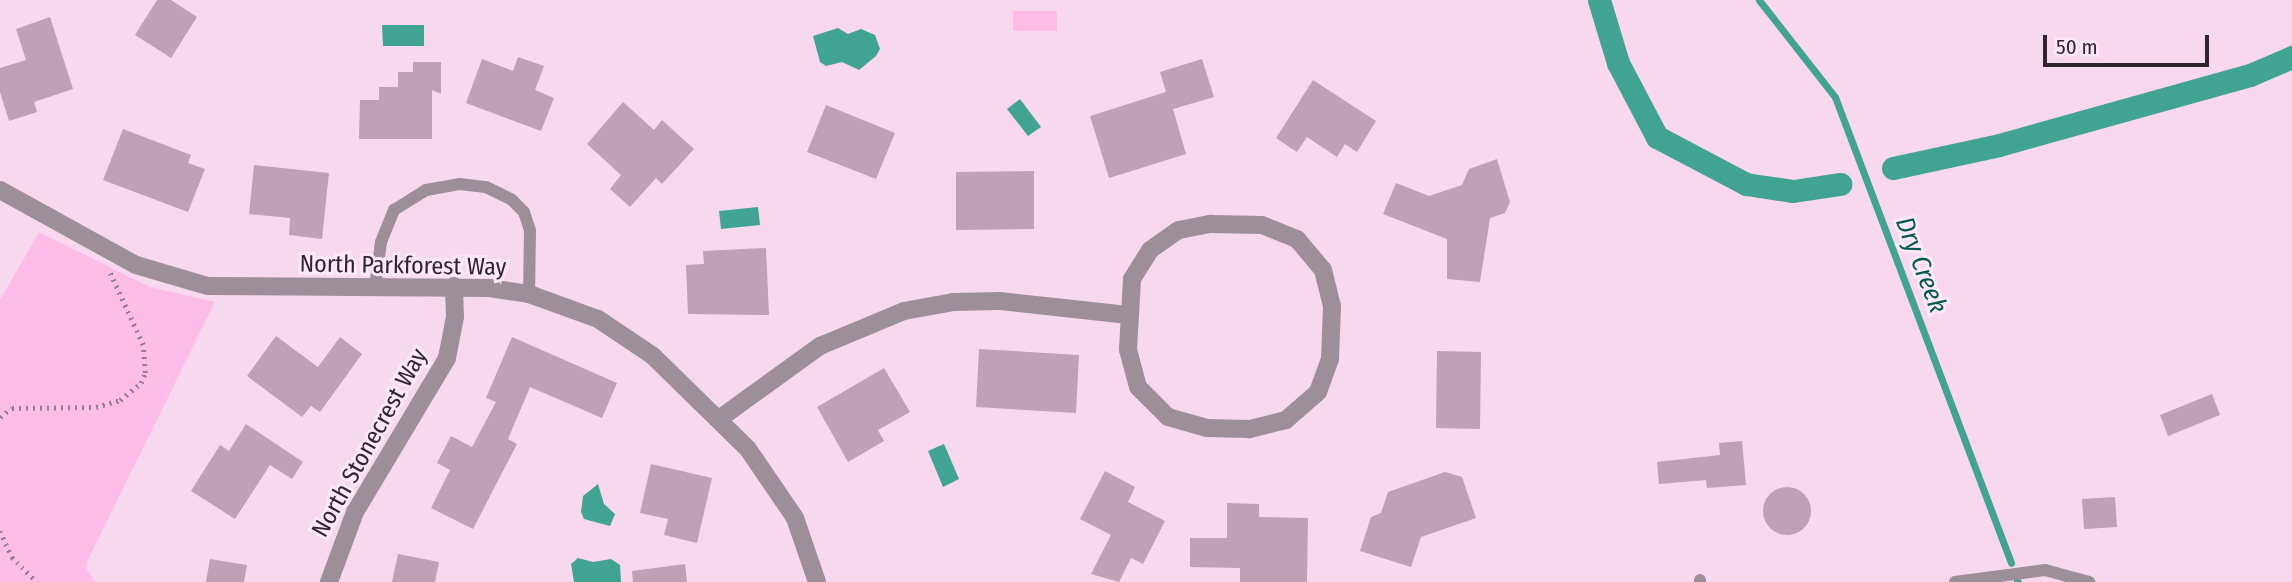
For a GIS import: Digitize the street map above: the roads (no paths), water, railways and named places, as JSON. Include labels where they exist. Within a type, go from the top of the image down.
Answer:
[{"type":"street","name":"North Parkforest Way","points":[[0,190],[114,254],[173,278],[208,286],[454,286],[529,294],[566,306],[623,335],[719,419],[773,479],[795,518],[817,582]]},
{"type":"street","points":[[1210,224],[1262,225],[1297,239],[1323,270],[1332,307],[1331,359],[1318,392],[1286,420],[1249,429],[1207,428],[1168,417],[1139,387],[1128,349],[1128,315],[1132,279],[1150,250],[1179,230],[1210,224]]},
{"type":"street","name":"North Stonecrest Way","points":[[329,582],[355,512],[447,358],[455,317],[454,286]]},
{"type":"street","points":[[719,419],[820,346],[904,311],[954,302],[1000,301],[1128,315]]},
{"type":"lane","points":[[374,288],[381,242],[394,210],[426,190],[460,184],[486,187],[524,212],[530,231],[529,294]]},
{"type":"lane","points":[[1955,582],[2045,570],[2089,582]]},
{"type":"waterway","points":[[1599,0],[1618,63],[1657,137],[1746,184],[1793,191],[1840,184]]},
{"type":"waterway","name":"Dry Creek","points":[[1759,0],[1835,97],[2011,563]]},
{"type":"waterway","points":[[1893,168],[1999,145],[2250,75],[2292,57]]}]
